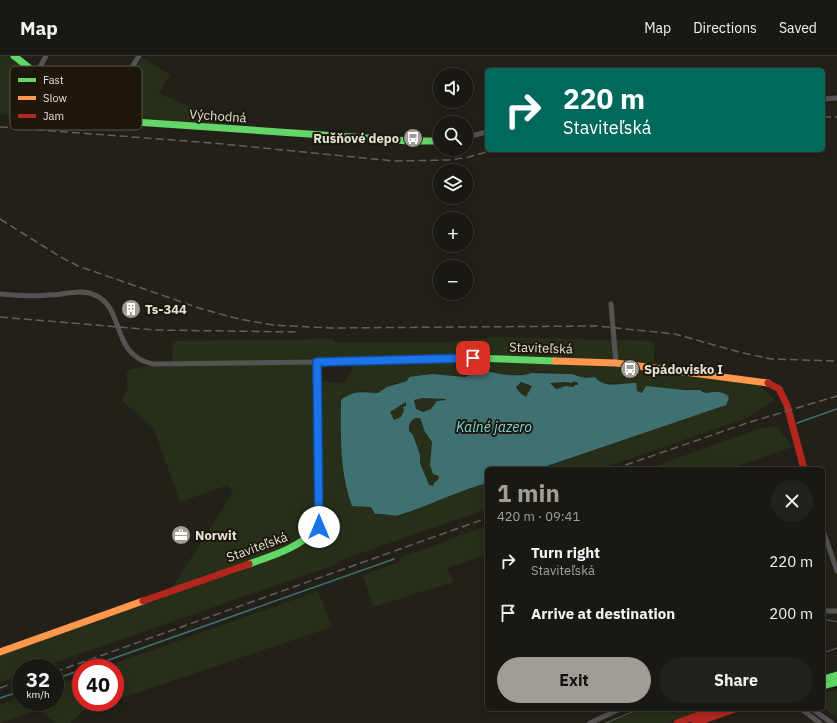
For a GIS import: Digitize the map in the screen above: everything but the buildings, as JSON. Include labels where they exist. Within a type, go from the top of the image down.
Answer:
[{"type":"street","name":"Východná","points":[[14,56],[28,66]]},
{"type":"street","points":[[40,66],[46,56]]},
{"type":"street","points":[[133,66],[139,56]]},
{"type":"street","points":[[825,98],[837,98]]},
{"type":"street","name":"Východná","points":[[142,122],[410,141],[433,141]]},
{"type":"street","points":[[473,135],[485,132]]},
{"type":"street","points":[[0,294],[50,296],[75,292],[94,294],[108,304],[114,315],[121,338],[130,352],[144,362],[153,364],[317,362]]},
{"type":"street","points":[[611,304],[616,363]]},
{"type":"street","name":"Staviteľská","points":[[0,652],[291,549],[307,539],[319,527],[317,362],[473,358],[616,363],[762,381],[778,388],[789,413],[803,467]]},
{"type":"street","points":[[825,536],[837,571]]},
{"type":"street","points":[[825,611],[837,611]]},
{"type":"street","points":[[825,678],[837,675]]},
{"type":"street","points":[[825,685],[837,682]]},
{"type":"street","points":[[590,723],[616,711]]},
{"type":"street","points":[[677,723],[710,711]]},
{"type":"street","points":[[695,723],[729,711]]},
{"type":"street","points":[[804,711],[820,723]]},
{"type":"street","points":[[815,711],[832,723]]},
{"type":"green space","points":[[0,56],[12,58],[23,66],[10,66],[10,115],[0,114]]},
{"type":"green space","points":[[143,58],[170,75],[159,93],[232,126],[142,119],[142,66],[138,66]]},
{"type":"green space","points":[[491,337],[655,341],[654,363],[618,360],[474,356],[330,363],[321,370],[322,381],[345,383],[351,372],[353,363],[486,361],[552,362],[618,366],[757,383],[774,399],[774,401],[747,418],[605,467],[544,467],[725,405],[713,392],[705,393],[693,389],[687,389],[643,393],[617,383],[602,383],[595,377],[585,378],[571,374],[544,372],[510,375],[487,371],[476,372],[465,377],[432,374],[397,383],[378,393],[360,391],[341,400],[341,440],[344,484],[371,507],[375,514],[394,516],[400,515],[485,484],[485,510],[341,560],[337,564],[64,660],[12,659],[12,678],[0,683],[0,655],[166,597],[233,493],[228,485],[180,502],[154,429],[122,401],[128,388],[126,371],[145,366],[172,366],[173,341],[333,339],[335,342],[449,342]]},
{"type":"green space","points":[[564,381],[572,383],[574,381],[579,383],[575,386],[556,389],[550,383]]},
{"type":"green space","points":[[521,382],[532,386],[526,397],[520,393],[516,387]]},
{"type":"green space","points":[[423,398],[446,400],[437,401],[431,409],[423,412],[416,409],[414,400]]},
{"type":"green space","points":[[406,402],[402,417],[394,420],[390,412]]},
{"type":"green space","points":[[415,418],[420,418],[425,432],[432,442],[430,465],[439,475],[438,480],[433,486],[429,485],[420,463],[420,455],[413,435],[409,432],[408,426]]},
{"type":"green space","points":[[777,426],[792,447],[735,467],[653,467],[755,430]]},
{"type":"green space","points":[[485,527],[485,555],[447,568],[453,582],[373,607],[363,575],[399,562],[402,557]]},
{"type":"green space","points":[[318,591],[332,627],[124,697],[124,660]]},
{"type":"green space","points":[[72,679],[72,711],[83,711],[70,723],[55,723],[42,711],[64,711],[64,682]]},
{"type":"green space","points":[[837,690],[837,718],[825,709],[825,693]]},
{"type":"green space","points":[[12,700],[12,711],[34,711],[0,723],[0,705]]},
{"type":"green space","points":[[637,711],[698,711],[667,723],[609,723]]},
{"type":"water","name":"Kalné jazero","points":[[487,371],[515,375],[531,373],[571,374],[585,378],[595,377],[599,381],[608,384],[636,383],[637,391],[642,393],[646,386],[700,390],[707,393],[719,392],[727,395],[729,398],[726,405],[544,467],[485,467],[485,484],[399,515],[393,516],[375,514],[371,507],[352,506],[343,466],[341,440],[341,400],[355,393],[378,393],[387,387],[407,381],[409,377],[432,374],[465,377],[476,372]],"holes":[[[574,381],[578,383],[578,385],[556,389],[550,383],[572,383]],[[521,382],[532,386],[526,397],[520,393],[516,387]],[[423,398],[445,399],[446,400],[437,401],[431,409],[423,412],[416,409],[414,400]],[[406,402],[406,406],[403,407],[404,411],[401,417],[394,420],[390,412]],[[415,418],[420,418],[425,432],[432,442],[430,465],[433,474],[439,476],[438,480],[433,486],[429,485],[420,463],[420,455],[413,435],[409,431],[411,421]]]},
{"type":"waterway","points":[[797,423],[837,409]]},
{"type":"waterway","points":[[111,659],[394,559]]},
{"type":"waterway","points":[[64,676],[72,673]]},
{"type":"waterway","points":[[0,698],[12,694]]},
{"type":"tram line","points":[[825,619],[837,622]]},
{"type":"tram line","points":[[825,652],[837,648]]},
{"type":"tram line","points":[[606,723],[634,711]]},
{"type":"railway","points":[[825,117],[837,117]]},
{"type":"railway","points":[[0,127],[10,128]]},
{"type":"railway","points":[[40,130],[213,143],[394,161],[449,160],[487,152]]},
{"type":"railway","points":[[0,219],[59,256],[78,266],[202,309],[239,319],[273,325],[330,328],[597,326],[675,334],[739,352],[771,359],[837,361]]},
{"type":"railway","points":[[0,317],[155,330],[297,332]]},
{"type":"railway","points":[[620,467],[747,423],[837,396]]},
{"type":"railway","points":[[64,669],[485,519]]},
{"type":"railway","points":[[0,688],[12,683]]},
{"type":"traffic: fast","points":[[14,56],[27,66]]},
{"type":"traffic: fast","points":[[142,122],[410,141],[433,141]]},
{"type":"traffic: fast","points":[[249,564],[287,550],[303,540],[319,527],[317,362],[473,358],[555,361]]},
{"type":"traffic: fast","points":[[825,678],[837,675]]},
{"type":"traffic: fast","points":[[825,685],[837,682]]},
{"type":"traffic: slow","points":[[555,361],[616,363],[768,383]]},
{"type":"traffic: slow","points":[[0,652],[143,601]]},
{"type":"traffic: jam","points":[[768,383],[779,389],[787,405],[803,467]]},
{"type":"traffic: jam","points":[[143,601],[249,564]]},
{"type":"traffic: jam","points":[[677,723],[710,711]]},
{"type":"traffic: jam","points":[[695,723],[729,711]]},
{"type":"place","name":"Rušňové depo","points":[[413,138]]},
{"type":"place","name":"Ts-344","points":[[131,309]]},
{"type":"place","name":"Spádovisko I","points":[[630,369]]},
{"type":"place","name":"Norwit","points":[[181,535]]},
{"type":"route","points":[[319,527],[319,408],[317,362],[473,358]]}]
